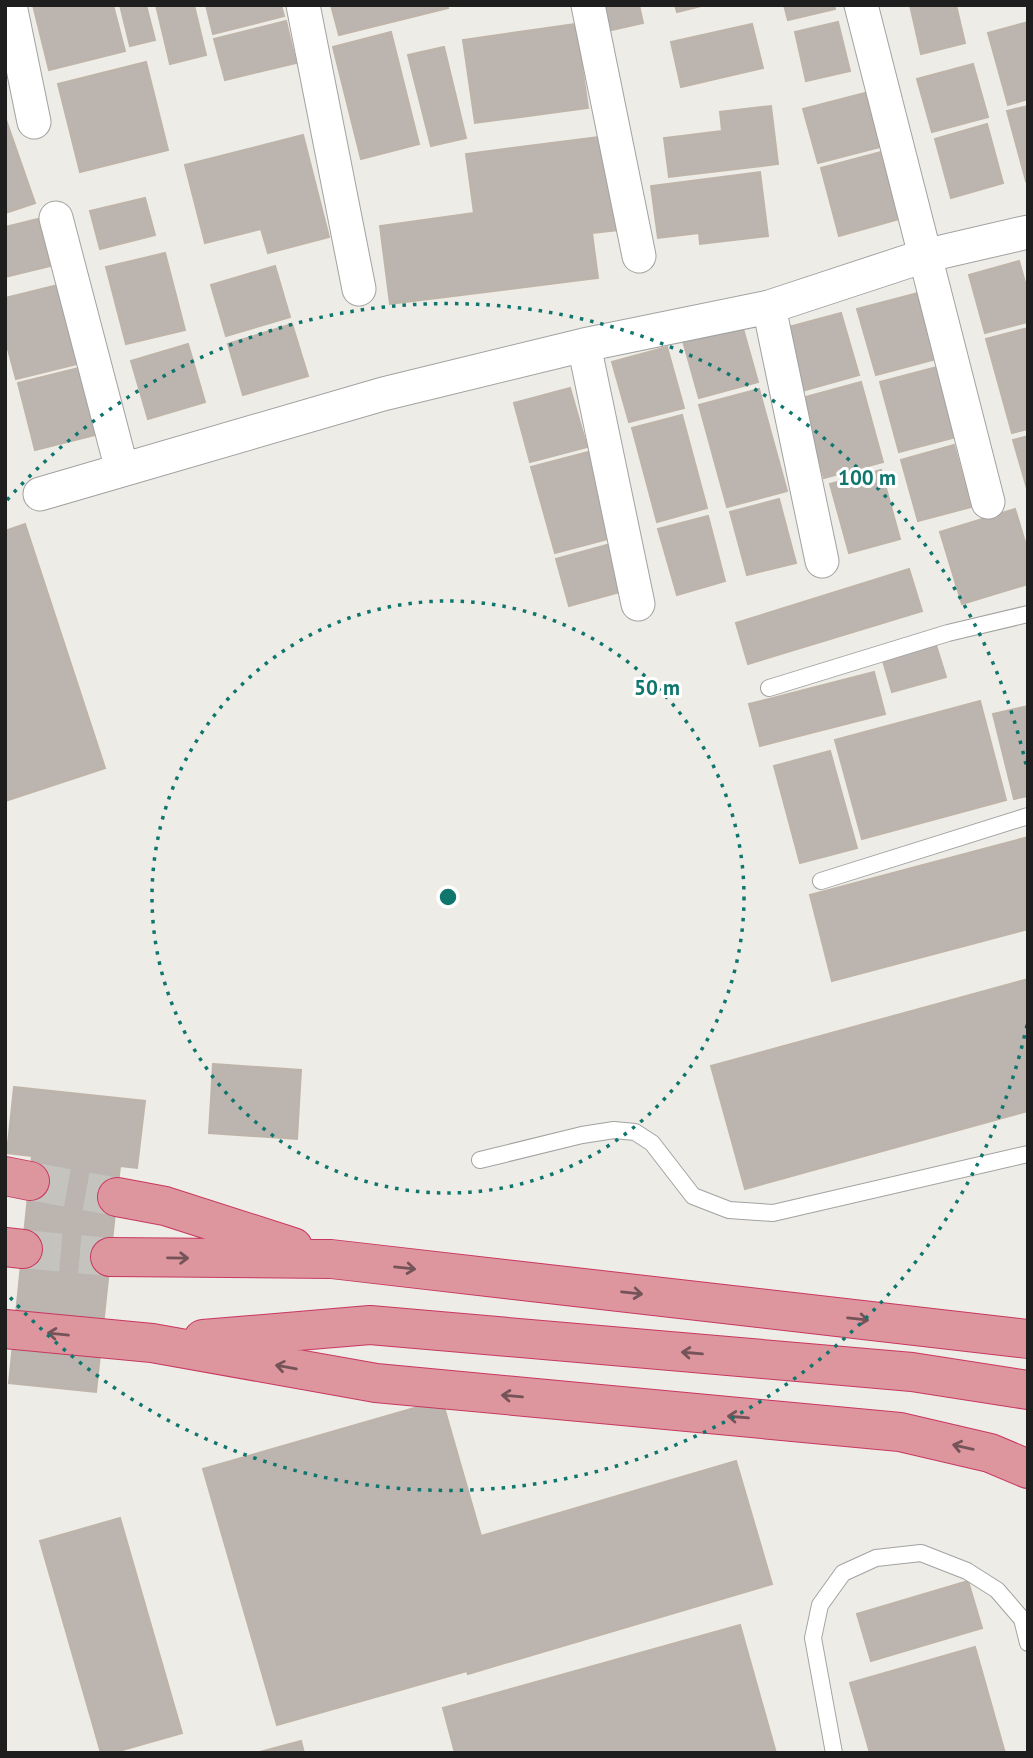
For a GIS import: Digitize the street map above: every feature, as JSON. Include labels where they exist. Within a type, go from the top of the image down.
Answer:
[{"type":"highway","points":[[117,1197],[165,1206],[331,1259]]},
{"type":"highway","points":[[110,1257],[331,1259],[1019,1335]]},
{"type":"highway","points":[[152,1343],[370,1325],[912,1372],[1028,1390]]},
{"type":"highway","points":[[5,1329],[152,1343],[376,1384],[900,1432],[990,1453],[1028,1469]]},
{"type":"highway","points":[[912,1372],[1028,1408]]},
{"type":"street","points":[[10,5],[34,122]]},
{"type":"street","points":[[303,5],[359,289]]},
{"type":"street","points":[[588,5],[639,256]]},
{"type":"street","points":[[861,5],[988,502]]},
{"type":"street","points":[[56,218],[122,470]]},
{"type":"street","points":[[40,494],[383,394],[584,345],[769,307],[924,256],[1028,232]]},
{"type":"street","points":[[769,307],[822,561]]},
{"type":"street","points":[[584,345],[638,604]]},
{"type":"lane","points":[[769,688],[948,634],[1028,614]]},
{"type":"lane","points":[[821,881],[1028,816]]},
{"type":"lane","points":[[480,1160],[582,1135],[614,1130],[635,1132],[652,1143],[694,1196],[729,1210],[773,1213],[1028,1154]]},
{"type":"lane","points":[[834,1753],[813,1638],[820,1605],[843,1573],[876,1558],[921,1553],[967,1572],[997,1590],[1022,1619],[1028,1643]]},
{"type":"building","points":[[33,5],[113,5],[125,51],[49,70]]},
{"type":"building","points":[[120,5],[146,5],[155,40],[130,46]]},
{"type":"building","points":[[156,5],[194,5],[206,55],[170,64]]},
{"type":"building","points":[[206,5],[281,5],[284,16],[213,34]]},
{"type":"building","points":[[331,5],[447,5],[448,8],[339,35]]},
{"type":"building","points":[[601,5],[639,5],[643,23],[607,31]]},
{"type":"building","points":[[675,5],[705,5],[677,12]]},
{"type":"building","points":[[784,5],[834,5],[835,9],[788,20]]},
{"type":"building","points":[[910,5],[956,5],[965,43],[921,54]]},
{"type":"building","points":[[286,21],[296,63],[225,80],[214,39]]},
{"type":"building","points":[[838,22],[850,71],[806,81],[795,32]]},
{"type":"building","points":[[1028,22],[1028,99],[1008,105],[988,33]]},
{"type":"building","points":[[576,24],[588,108],[475,123],[463,40]]},
{"type":"building","points":[[752,24],[763,68],[681,87],[671,42]]},
{"type":"building","points":[[391,32],[419,144],[361,159],[333,47]]},
{"type":"building","points":[[444,47],[466,138],[431,146],[408,55]]},
{"type":"building","points":[[146,62],[168,150],[80,172],[58,84]]},
{"type":"building","points":[[973,64],[988,117],[932,132],[917,79]]},
{"type":"building","points":[[865,93],[880,147],[818,163],[803,109]]},
{"type":"building","points":[[771,106],[778,164],[669,177],[664,138],[722,131],[720,112]]},
{"type":"building","points":[[1028,106],[1028,180],[1026,181],[1007,111]]},
{"type":"building","points":[[5,117],[35,203],[5,213]]},
{"type":"building","points":[[987,124],[1003,183],[951,198],[935,139]]},
{"type":"building","points":[[303,135],[329,237],[268,253],[261,229],[205,243],[185,165]]},
{"type":"building","points":[[606,136],[618,230],[592,233],[598,278],[390,304],[380,226],[474,213],[466,154]]},
{"type":"building","points":[[881,152],[899,219],[839,236],[821,168]]},
{"type":"building","points":[[760,172],[768,236],[700,244],[699,233],[658,238],[651,186]]},
{"type":"building","points":[[145,198],[155,235],[100,249],[90,211]]},
{"type":"building","points":[[38,219],[50,266],[5,277],[5,227]]},
{"type":"building","points":[[165,253],[185,330],[126,344],[106,267]]},
{"type":"building","points":[[1019,261],[1028,293],[1028,322],[985,333],[969,275]]},
{"type":"building","points":[[275,266],[290,317],[226,336],[211,285]]},
{"type":"building","points":[[58,285],[77,364],[16,379],[5,338],[5,298]]},
{"type":"building","points":[[918,293],[936,359],[876,375],[857,309]]},
{"type":"building","points":[[841,313],[859,375],[802,391],[785,328]]},
{"type":"building","points":[[292,324],[308,376],[243,395],[228,344]]},
{"type":"building","points":[[742,325],[758,382],[699,398],[683,341]]},
{"type":"building","points":[[1028,328],[1028,429],[1012,433],[986,339]]},
{"type":"building","points":[[188,344],[205,402],[148,419],[131,361]]},
{"type":"building","points":[[667,347],[684,408],[629,422],[612,362]]},
{"type":"building","points":[[83,367],[99,434],[35,450],[18,383]]},
{"type":"building","points":[[937,367],[956,437],[899,452],[880,382]]},
{"type":"building","points":[[861,382],[883,462],[824,478],[802,398]]},
{"type":"building","points":[[570,388],[587,447],[530,462],[514,403]]},
{"type":"building","points":[[759,389],[787,491],[727,507],[699,405]]},
{"type":"building","points":[[682,415],[707,508],[657,522],[632,428]]},
{"type":"building","points":[[1028,436],[1028,492],[1013,440]]},
{"type":"building","points":[[954,445],[971,507],[918,521],[901,460]]},
{"type":"building","points":[[592,451],[615,537],[555,553],[531,467]]},
{"type":"building","points":[[881,470],[900,539],[849,553],[830,484]]},
{"type":"building","points":[[779,499],[796,563],[747,575],[730,512]]},
{"type":"building","points":[[1015,509],[1028,552],[1028,584],[962,604],[940,532]]},
{"type":"building","points":[[708,516],[725,581],[677,595],[658,529]]},
{"type":"building","points":[[25,524],[105,768],[5,801],[5,531]]},
{"type":"building","points":[[614,543],[627,590],[569,606],[556,559]]},
{"type":"building","points":[[909,569],[922,611],[748,664],[736,623]]},
{"type":"building","points":[[936,645],[946,677],[892,692],[883,661]]},
{"type":"building","points":[[874,672],[885,714],[760,746],[749,704]]},
{"type":"building","points":[[980,701],[1006,800],[862,839],[835,740]]},
{"type":"building","points":[[1028,706],[1028,796],[1014,799],[993,714]]},
{"type":"building","points":[[830,751],[857,848],[800,863],[774,766]]},
{"type":"building","points":[[1028,837],[1028,929],[832,981],[810,895]]},
{"type":"building","points":[[1028,979],[1028,1111],[745,1189],[711,1066]]},
{"type":"building","points":[[213,1064],[301,1070],[297,1139],[209,1133]]},
{"type":"building","points":[[14,1087],[145,1101],[137,1168],[120,1166],[96,1392],[9,1383],[32,1156],[7,1153]]},
{"type":"building","points":[[442,1400],[481,1536],[736,1461],[772,1584],[468,1674],[467,1671],[277,1725],[203,1469]]},
{"type":"building","points":[[120,1518],[182,1733],[112,1753],[101,1753],[40,1541]]},
{"type":"building","points":[[968,1581],[982,1628],[871,1661],[857,1614]]},
{"type":"building","points":[[740,1625],[776,1753],[455,1753],[443,1708]]},
{"type":"building","points":[[975,1647],[1005,1753],[870,1753],[850,1683]]},
{"type":"building","points":[[301,1741],[304,1753],[256,1753]]},
{"type":"tunnel","points":[[30,1181],[117,1197]]},
{"type":"tunnel","points":[[23,1249],[110,1257]]}]
